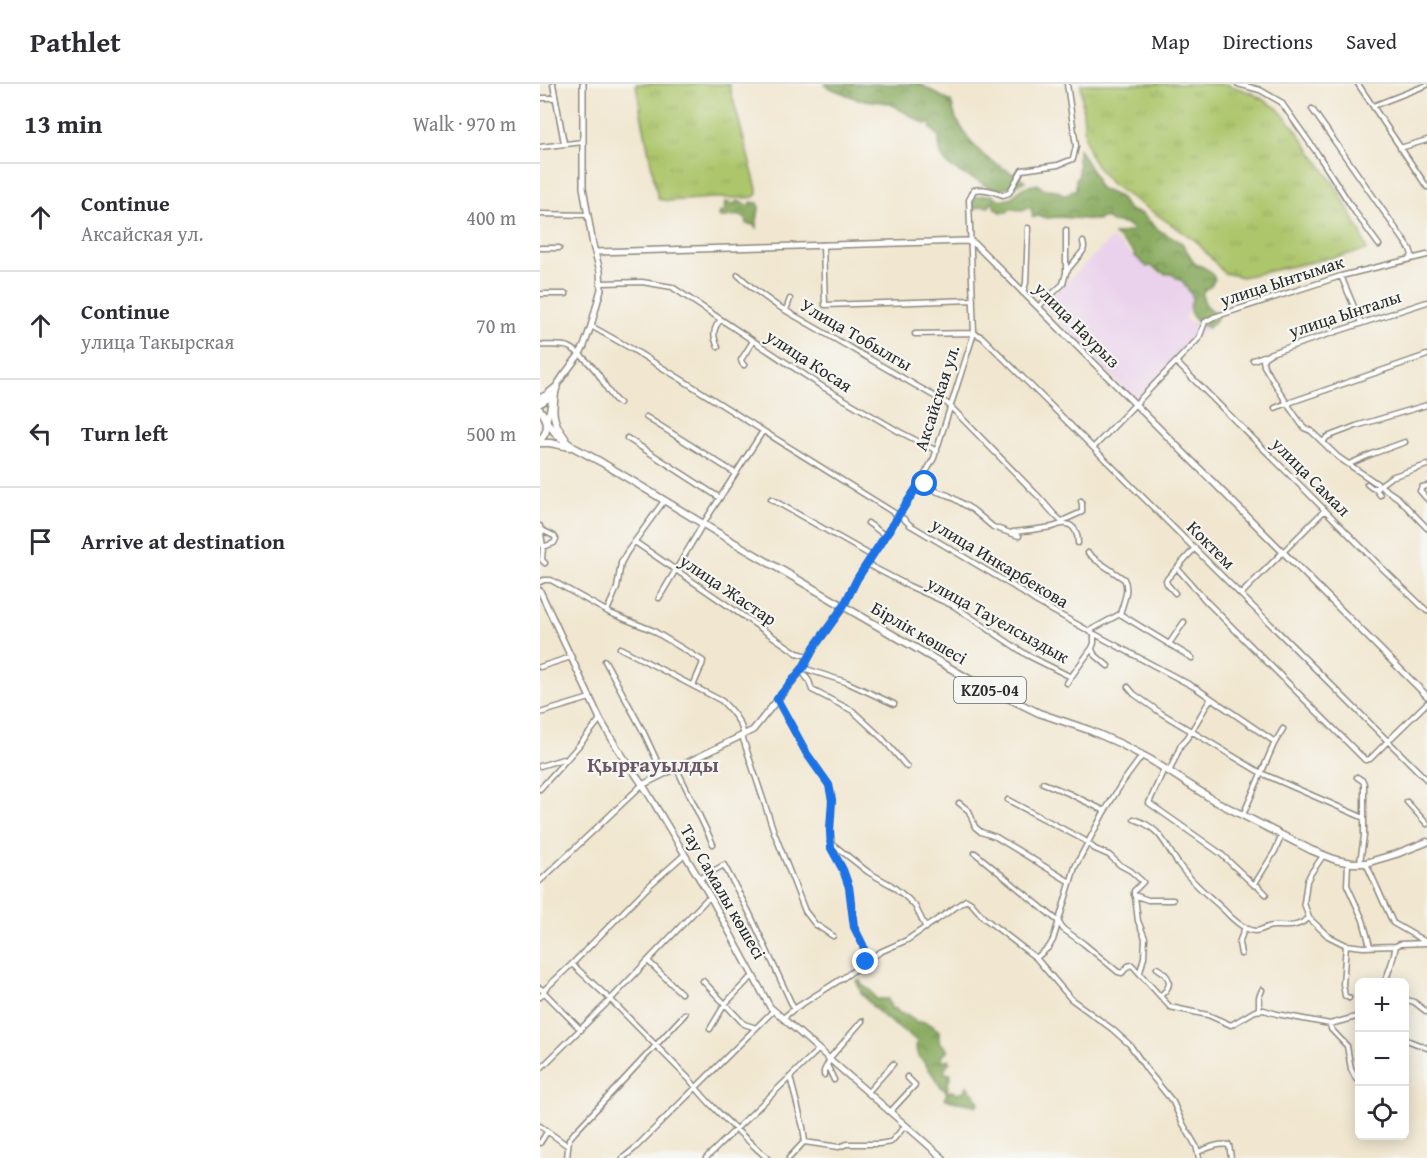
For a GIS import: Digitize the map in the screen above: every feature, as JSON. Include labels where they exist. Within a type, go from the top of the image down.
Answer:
[{"type":"highway","points":[[540,399],[556,388]]},
{"type":"main road","points":[[556,388],[553,406],[555,420],[560,431],[573,447]]},
{"type":"main road","name":"KZ05-04","points":[[540,410],[556,434],[573,447]]},
{"type":"main road","name":"KZ05-04","points":[[547,422],[546,433],[540,442],[573,447]]},
{"type":"main road","name":"Бірлік көшесі","points":[[573,447],[843,607],[998,694],[1039,713],[1089,730],[1143,755],[1203,795],[1324,855],[1347,863],[1363,863],[1427,842]]},
{"type":"street","points":[[553,84],[564,143]]},
{"type":"street","points":[[540,404],[549,399],[579,356],[600,297],[600,271],[584,187],[584,84]]},
{"type":"street","name":"Аксайская ул.","points":[[744,735],[753,730],[802,669],[808,656],[843,607],[857,579],[934,458],[975,333],[969,200],[974,190],[981,189],[1003,195],[1009,193],[1022,170],[1058,165],[1073,159],[1076,146],[1067,84]]},
{"type":"street","points":[[1238,84],[1260,90],[1281,102],[1379,245]]},
{"type":"street","points":[[1358,84],[1427,187]]},
{"type":"street","points":[[1372,106],[1427,86]]},
{"type":"street","points":[[540,99],[555,98]]},
{"type":"street","points":[[1312,109],[1410,249],[1412,255],[1410,259]]},
{"type":"street","points":[[1400,148],[1427,140]]},
{"type":"street","points":[[540,147],[584,142]]},
{"type":"street","points":[[540,214],[588,215]]},
{"type":"street","points":[[1023,293],[1027,267],[1028,228]]},
{"type":"street","points":[[1038,307],[1063,284],[1066,273],[1066,230]]},
{"type":"street","points":[[596,252],[970,242]]},
{"type":"street","name":"улица Наурыз","points":[[970,242],[974,243],[1427,696]]},
{"type":"street","points":[[1066,273],[1083,251],[1083,242]]},
{"type":"street","points":[[824,245],[825,305],[973,300]]},
{"type":"street","points":[[540,248],[559,248]]},
{"type":"street","name":"улица Ынтымак","points":[[1094,447],[1199,338],[1205,322],[1214,317],[1341,276],[1427,255]]},
{"type":"street","name":"Улица Тобылгы","points":[[738,275],[754,289],[786,310],[951,406],[1054,514],[1075,530],[1078,543]]},
{"type":"street","points":[[1341,276],[1361,322]]},
{"type":"street","name":"улица Косая","points":[[601,283],[642,282],[672,287],[844,400],[937,451]]},
{"type":"street","points":[[540,294],[566,294]]},
{"type":"street","points":[[786,310],[790,299]]},
{"type":"street","name":"улица Ынталы","points":[[1253,360],[1361,322],[1427,302]]},
{"type":"street","points":[[718,348],[714,331],[721,320]]},
{"type":"street","name":"улица Инкарбекова","points":[[591,326],[692,386],[910,525],[1038,602],[1181,679],[1275,742]]},
{"type":"street","points":[[915,334],[975,333]]},
{"type":"street","name":"Коктем","points":[[975,333],[988,342],[1427,780]]},
{"type":"street","points":[[740,337],[752,340],[741,360],[744,365]]},
{"type":"street","points":[[540,345],[561,345],[570,348],[594,369],[612,398],[619,403]]},
{"type":"street","points":[[1269,354],[1264,358],[1263,366],[1304,428],[1338,457],[1398,498],[1427,528]]},
{"type":"street","points":[[1275,408],[1324,389],[1427,355]]},
{"type":"street","name":"улица Самал","points":[[1176,362],[1427,611]]},
{"type":"street","points":[[547,422],[556,388]]},
{"type":"street","points":[[1323,442],[1328,437],[1356,426],[1427,405]]},
{"type":"street","points":[[946,422],[952,414],[958,414]]},
{"type":"street","points":[[646,417],[735,473]]},
{"type":"street","points":[[659,598],[763,431]]},
{"type":"street","points":[[627,438],[720,498]]},
{"type":"street","points":[[1349,465],[1405,442]]},
{"type":"street","points":[[1380,495],[1377,490],[1390,477],[1427,465]]},
{"type":"street","points":[[921,481],[979,514],[993,527],[1019,536]]},
{"type":"street","points":[[1366,484],[1372,488],[1380,486]]},
{"type":"street","points":[[1427,486],[1422,487],[1420,491],[1427,499]]},
{"type":"street","points":[[771,499],[872,556]]},
{"type":"street","points":[[607,611],[617,588],[621,563],[663,501]]},
{"type":"street","points":[[1009,532],[1050,527],[1063,522],[1082,512],[1081,501]]},
{"type":"street","points":[[1241,594],[1325,510]]},
{"type":"street","points":[[868,524],[886,536]]},
{"type":"street","points":[[541,528],[542,560],[545,563]]},
{"type":"street","points":[[541,528],[556,539],[554,543],[543,547]]},
{"type":"street","name":"улица Жастар","points":[[635,542],[797,653],[808,656]]},
{"type":"street","points":[[1175,593],[1166,580],[1195,548]]},
{"type":"street","points":[[1088,553],[1124,579],[1127,589],[1120,614],[1089,631]]},
{"type":"street","name":"улица Тауелсыздык","points":[[867,564],[954,606],[1027,655],[1071,677],[1092,649],[1094,634]]},
{"type":"street","points":[[1177,568],[1206,601],[1365,760],[1370,759],[1427,703]]},
{"type":"street","points":[[540,582],[551,580],[607,611],[652,630],[703,662],[693,686]]},
{"type":"street","name":"Тау Самалы көшесі","points":[[540,593],[615,746],[642,784],[685,854],[773,1011],[943,1158]]},
{"type":"street","points":[[1120,614],[1192,658]]},
{"type":"street","points":[[1169,644],[1184,622]]},
{"type":"street","points":[[620,648],[722,701],[732,711],[744,735],[743,739],[774,832],[805,911],[815,924],[833,936]]},
{"type":"street","points":[[1092,649],[1094,654],[1108,666]]},
{"type":"street","points":[[540,667],[571,657]]},
{"type":"street","points":[[605,661],[644,733],[663,774]]},
{"type":"street","points":[[802,669],[846,682],[894,704]]},
{"type":"street","points":[[802,669],[812,690],[854,711],[883,739],[907,767]]},
{"type":"street","points":[[1067,683],[1071,677]]},
{"type":"street","points":[[1128,687],[1134,694],[1191,731],[1261,773],[1364,818]]},
{"type":"street","points":[[540,713],[590,698]]},
{"type":"street","points":[[1211,698],[1181,745],[1149,804],[1220,853],[1266,894]]},
{"type":"street","points":[[777,699],[807,754],[829,785],[832,800],[830,842],[833,854],[843,870],[849,887],[854,927],[863,945],[866,962]]},
{"type":"street","points":[[540,789],[581,744],[600,719]]},
{"type":"street","points":[[1242,816],[1283,729]]},
{"type":"street","points":[[540,881],[642,784],[744,735]]},
{"type":"street","points":[[1036,958],[1051,944],[1074,868],[1122,783],[1143,755]]},
{"type":"street","points":[[540,766],[567,758]]},
{"type":"street","points":[[676,767],[713,844]]},
{"type":"street","points":[[1357,777],[1364,784],[1363,863],[1393,923],[1427,943]]},
{"type":"street","points":[[1043,783],[1105,811]]},
{"type":"street","points":[[1008,800],[1109,855],[1143,882],[1133,893],[1137,921],[1145,938],[1140,973]]},
{"type":"street","points":[[1407,802],[1427,824]]},
{"type":"street","points":[[959,803],[969,811],[975,827],[981,832],[996,837],[1070,882]]},
{"type":"street","points":[[1134,819],[1150,826],[1162,838],[1195,884],[1245,927],[1258,931],[1268,926],[1299,926],[1309,918]]},
{"type":"street","points":[[1254,885],[1282,835]]},
{"type":"street","points":[[830,842],[868,872],[906,897],[915,906],[926,928]]},
{"type":"street","points":[[975,853],[1058,921],[1063,929],[1118,972],[1122,973],[1132,965],[1170,1006],[1208,1015],[1231,1025],[1259,1010],[1330,1024],[1355,1020]]},
{"type":"street","points":[[540,997],[542,991],[650,885],[685,854]]},
{"type":"street","points":[[1324,855],[1311,873],[1306,885],[1304,903],[1309,918],[1323,931],[1346,945],[1363,947],[1427,943]]},
{"type":"street","points":[[1347,863],[1347,885],[1363,920],[1370,946]]},
{"type":"street","points":[[699,879],[724,866],[755,925],[794,1009]]},
{"type":"street","points":[[1135,896],[1148,900],[1173,900]]},
{"type":"street","points":[[540,1069],[706,900],[711,898]]},
{"type":"street","points":[[783,1018],[880,952],[907,940],[966,900],[972,903],[984,918],[1036,958],[1071,999],[1130,1045],[1173,1102],[1194,1142],[1199,1158]]},
{"type":"street","points":[[1241,954],[1239,943],[1245,927]]},
{"type":"street","points":[[1346,945],[1343,984],[1345,996],[1349,998]]},
{"type":"street","points":[[1386,978],[1396,946]]},
{"type":"street","points":[[648,961],[681,993]]},
{"type":"street","points":[[572,964],[767,1158]]},
{"type":"street","points":[[1157,968],[1165,974],[1169,982],[1161,995]]},
{"type":"street","points":[[710,1029],[725,1004],[753,977]]},
{"type":"street","points":[[703,981],[744,1023],[757,1028]]},
{"type":"street","points":[[1259,1010],[1259,997],[1262,990]]},
{"type":"street","points":[[542,991],[580,1029]]},
{"type":"street","points":[[1409,1000],[1427,1012]]},
{"type":"street","points":[[623,1158],[635,1151],[773,1011]]},
{"type":"street","points":[[567,1158],[569,1139],[685,1014]]},
{"type":"street","points":[[824,1075],[829,1061],[862,1021]]},
{"type":"street","points":[[1330,1024],[1331,1029],[1347,1046],[1351,1069],[1355,1077]]},
{"type":"street","points":[[1409,1041],[1427,1048]]},
{"type":"street","points":[[706,1158],[818,1050]]},
{"type":"street","points":[[829,1061],[834,1080]]},
{"type":"street","points":[[868,1092],[893,1064]]},
{"type":"street","points":[[790,1077],[805,1142]]},
{"type":"street","points":[[890,1113],[915,1085],[907,1077]]},
{"type":"street","points":[[540,1126],[568,1146]]},
{"type":"street","points":[[805,1142],[839,1147],[847,1144],[879,1144],[891,1142],[905,1126]]},
{"type":"street","points":[[540,1143],[547,1132]]},
{"type":"street","points":[[789,1158],[805,1142]]},
{"type":"street","points":[[1198,1152],[1226,1144],[1229,1145],[1231,1158]]},
{"type":"shaded area","points":[[1112,238],[1148,268],[1179,280],[1192,297],[1184,319],[1206,328],[1135,400],[1043,305]]},
{"type":"green space","points":[[636,84],[729,84],[757,194],[748,198],[669,201],[658,199]]},
{"type":"green space","points":[[825,84],[920,84],[951,102],[956,119],[970,141],[985,157],[1025,181],[1006,189],[986,186],[948,165],[940,150],[939,136],[931,129],[930,123],[925,124],[889,103],[857,99]]},
{"type":"green space","points":[[1081,84],[1226,84],[1252,93],[1277,108],[1294,127],[1336,187],[1361,233],[1367,250],[1242,277],[1224,273],[1196,241],[1111,184],[1100,171],[1091,158],[1085,138]]},
{"type":"green space","points":[[1079,149],[1101,189],[1120,197],[1131,211],[1142,214],[1160,231],[1182,243],[1195,264],[1207,269],[1213,276],[1215,279],[1202,295],[1207,307],[1218,314],[1216,320],[1208,328],[1191,315],[1190,307],[1193,297],[1183,282],[1171,274],[1165,274],[1151,266],[1147,267],[1114,235],[1132,231],[1132,228],[1127,225],[1112,222],[1105,217],[1097,220],[1037,216],[1033,218],[1031,207],[1001,212],[995,209],[993,202],[989,207],[981,206],[975,209],[972,205],[975,197],[992,195],[1000,200],[1009,199],[1024,187],[1038,184],[1043,189],[1052,189],[1064,196],[1073,190],[1076,191],[1076,179],[1079,175],[1077,158]]},
{"type":"green space","points":[[737,201],[751,206],[751,202],[758,203],[756,228],[754,225],[747,224],[746,219],[740,216],[721,218],[719,216],[720,212],[725,210],[726,202],[734,204]]},
{"type":"green space","points":[[860,980],[876,999],[888,999],[891,1008],[908,1015],[916,1022],[929,1024],[939,1031],[939,1041],[947,1049],[942,1056],[943,1061],[949,1059],[950,1062],[944,1073],[951,1074],[947,1092],[918,1056],[917,1041],[887,1019],[868,1001],[856,981]]},
{"type":"green space","points":[[967,1086],[971,1092],[975,1093],[979,1102],[976,1106],[949,1100],[945,1098],[947,1092],[953,1091],[956,1094],[964,1091]]},
{"type":"district","name":"Қырғауылды","points":[[653,765]]},
{"type":"route","points":[[866,962],[863,945],[854,927],[849,887],[831,848],[832,800],[829,785],[807,754],[777,699],[803,668],[808,656],[843,607],[857,579],[921,481],[925,484]]}]
